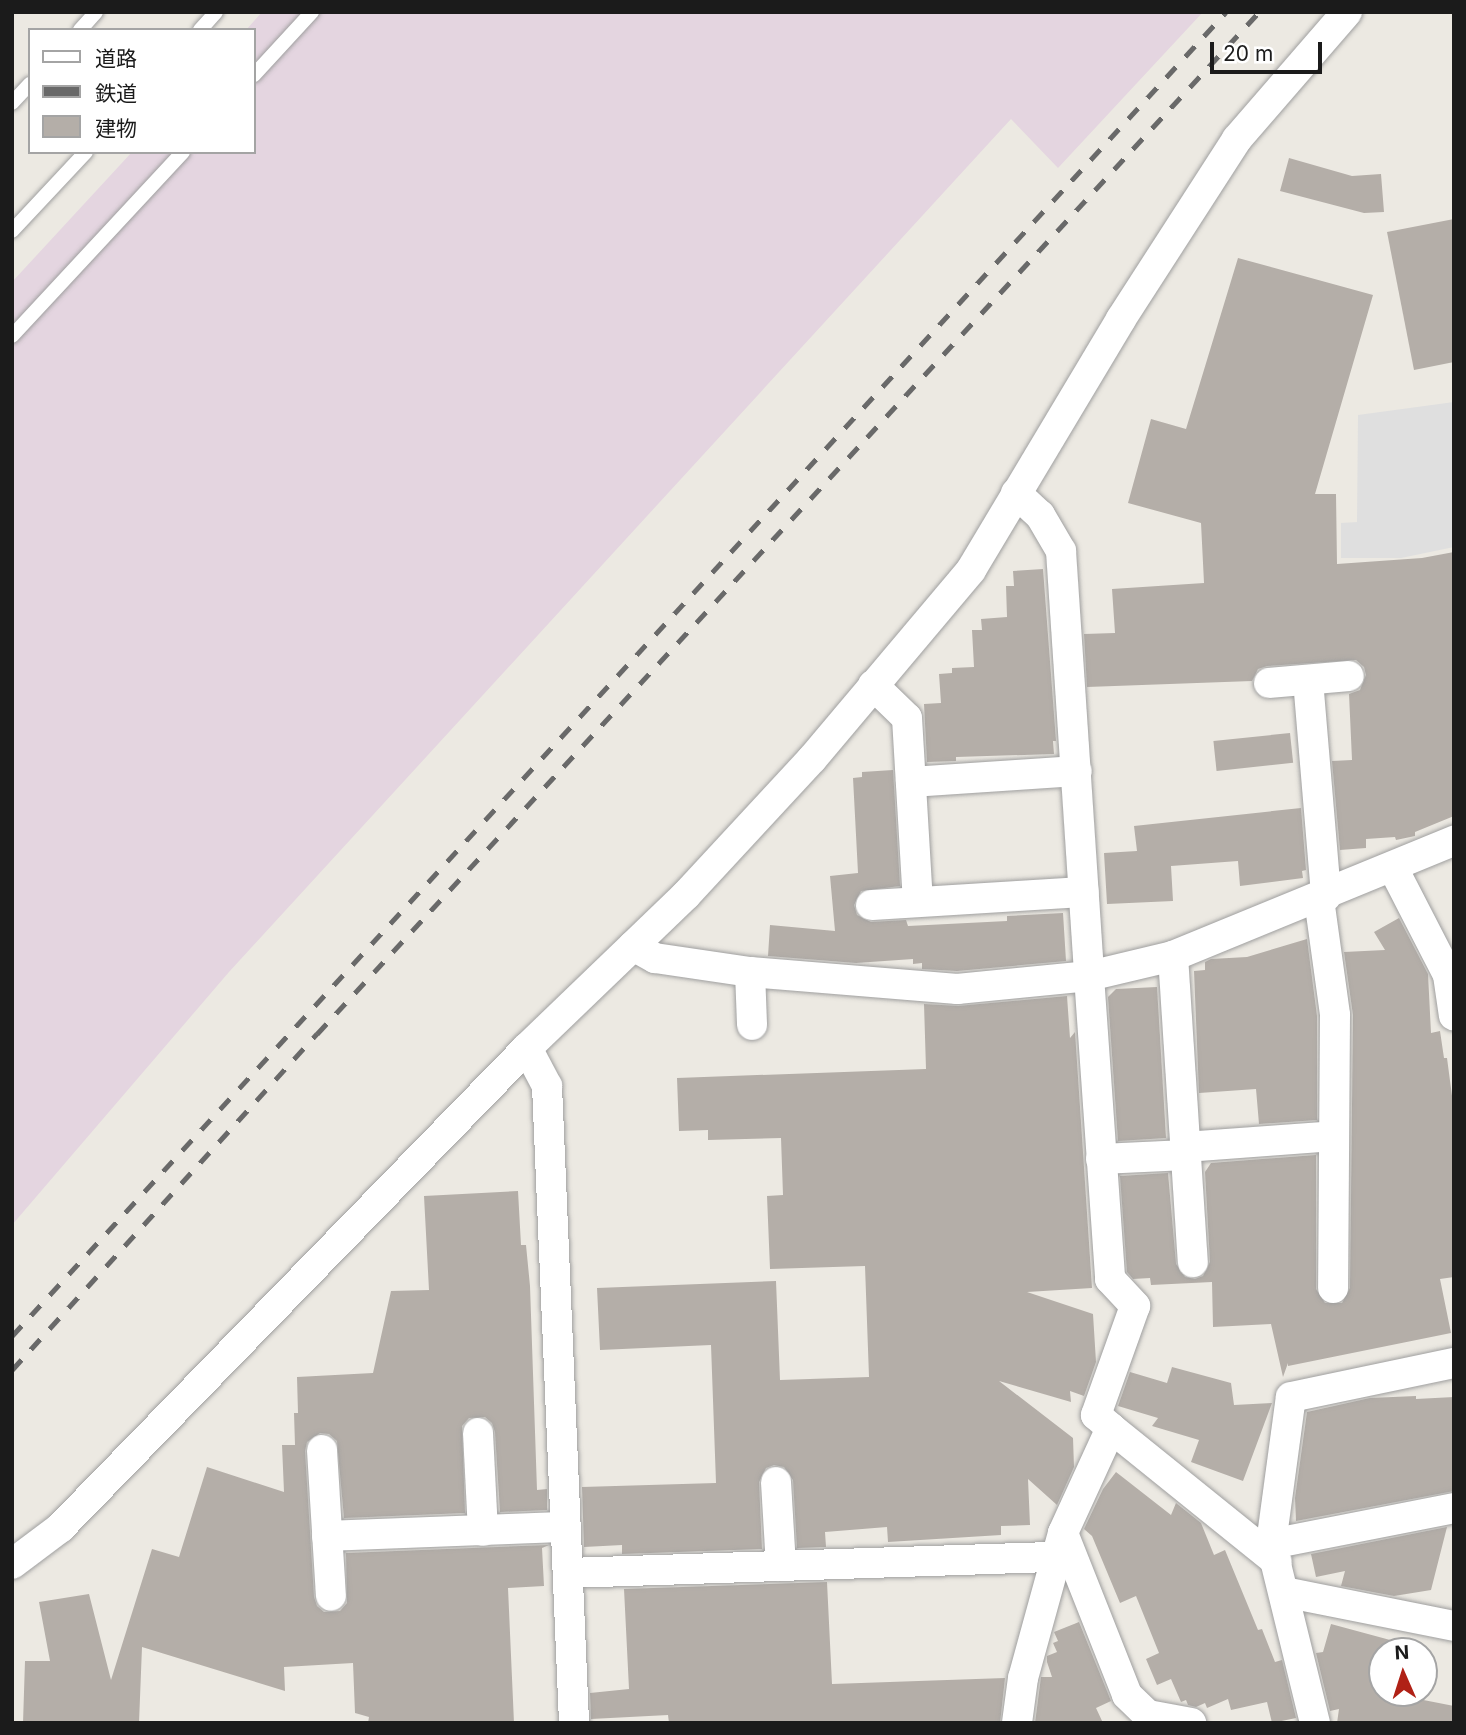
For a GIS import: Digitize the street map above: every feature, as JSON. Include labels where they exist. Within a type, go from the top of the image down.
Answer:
[{"type":"street","points":[[12,1564],[60,1528],[527,1048],[686,895],[873,685],[971,570],[1121,319],[1237,139],[1347,12]]},
{"type":"street","points":[[1016,494],[1040,515],[1061,551],[1110,1279],[1135,1306],[1096,1415],[1274,1553]]},
{"type":"street","points":[[1269,683],[1349,677]]},
{"type":"street","points":[[1308,680],[1323,897],[1335,1015],[1333,1287]]},
{"type":"street","points":[[873,685],[907,718],[918,902]]},
{"type":"street","points":[[911,782],[1077,771]]},
{"type":"street","points":[[633,946],[654,958],[750,972],[957,989],[1089,976],[1173,956],[1323,897],[1454,841]]},
{"type":"street","points":[[1393,868],[1448,975],[1454,1016]]},
{"type":"street","points":[[871,905],[1084,892]]},
{"type":"street","points":[[1173,956],[1193,1262]]},
{"type":"street","points":[[750,972],[752,1025]]},
{"type":"street","points":[[527,1048],[547,1086],[574,1723]]},
{"type":"street","points":[[1101,1159],[1334,1136]]},
{"type":"street","points":[[1315,1723],[1274,1553],[1291,1397],[1454,1363]]},
{"type":"street","points":[[1017,1723],[1023,1678],[1059,1545],[1111,1428]]},
{"type":"street","points":[[478,1433],[483,1531]]},
{"type":"street","points":[[322,1450],[331,1596]]},
{"type":"street","points":[[776,1482],[781,1566]]},
{"type":"street","points":[[1274,1553],[1454,1508]]},
{"type":"street","points":[[327,1536],[566,1527]]},
{"type":"street","points":[[568,1573],[781,1566],[1059,1545]]},
{"type":"street","points":[[1059,1545],[1127,1695],[1147,1715],[1191,1723]]},
{"type":"street","points":[[1284,1592],[1454,1626]]},
{"type":"lane","points":[[81,28],[96,12]]},
{"type":"lane","points":[[202,28],[216,12]]},
{"type":"lane","points":[[256,73],[312,12]]},
{"type":"lane","points":[[12,103],[28,86]]},
{"type":"lane","points":[[12,231],[84,154]]},
{"type":"lane","points":[[12,336],[181,154]]},
{"type":"shaded area","points":[[262,12],[1203,12],[1058,168],[1011,119],[229,972],[12,1225],[12,282],[130,154],[256,154],[256,28],[248,28]]},
{"type":"shaded area","points":[[1454,402],[1454,547],[1401,558],[1341,558],[1341,523],[1357,522],[1358,415]]},
{"type":"building","points":[[1289,158],[1352,176],[1381,174],[1384,212],[1364,213],[1280,191]]},
{"type":"building","points":[[1454,219],[1454,362],[1414,370],[1387,232]]},
{"type":"building","points":[[1238,258],[1373,295],[1315,494],[1336,494],[1337,564],[1422,558],[1454,552],[1454,816],[1415,832],[1415,836],[1396,840],[1395,837],[1366,839],[1366,848],[1340,850],[1332,761],[1352,760],[1349,694],[1360,690],[1366,675],[1364,667],[1356,660],[1267,666],[1258,669],[1252,681],[1087,687],[1084,634],[1115,633],[1112,589],[1204,583],[1201,523],[1128,503],[1151,419],[1186,429]]},
{"type":"building","points":[[1043,569],[1056,741],[1053,741],[1054,754],[956,757],[956,761],[927,762],[924,704],[941,703],[939,674],[952,673],[952,668],[974,667],[972,630],[982,630],[981,619],[1007,617],[1006,586],[1014,586],[1013,571]]},
{"type":"building","points":[[1290,733],[1293,763],[1217,771],[1213,741]]},
{"type":"building","points":[[893,770],[900,886],[861,891],[854,905],[857,915],[871,922],[906,920],[908,926],[1007,921],[1007,916],[1063,913],[1066,961],[957,971],[922,969],[922,963],[913,964],[913,959],[856,963],[768,956],[770,925],[835,931],[830,876],[858,873],[853,778],[862,777],[862,772]]},
{"type":"building","points":[[1301,808],[1306,870],[1302,871],[1303,878],[1240,886],[1238,861],[1171,866],[1173,901],[1107,904],[1104,853],[1137,851],[1134,826]]},
{"type":"building","points":[[1399,918],[1428,974],[1431,1033],[1440,1031],[1444,1058],[1447,1058],[1454,1111],[1454,1277],[1440,1279],[1451,1333],[1288,1366],[1288,1363],[1283,1377],[1271,1324],[1213,1327],[1212,1282],[1151,1285],[1150,1278],[1133,1279],[1127,1272],[1120,1176],[1168,1173],[1176,1264],[1185,1277],[1195,1279],[1203,1276],[1210,1262],[1205,1172],[1211,1163],[1316,1155],[1316,1289],[1325,1303],[1342,1303],[1350,1288],[1353,1015],[1344,952],[1385,950],[1374,932]]},
{"type":"building","points":[[1307,939],[1317,1016],[1317,1120],[1259,1124],[1256,1089],[1199,1093],[1194,971],[1205,970],[1205,962],[1211,959],[1247,957]]},
{"type":"building","points":[[1157,987],[1166,1138],[1118,1141],[1108,997],[1116,989]]},
{"type":"building","points":[[1067,996],[1070,1038],[1075,1032],[1092,1288],[1027,1292],[1093,1314],[1096,1362],[1084,1396],[1070,1391],[1071,1402],[999,1381],[1073,1438],[1074,1467],[1057,1505],[1028,1479],[1030,1525],[1001,1526],[1001,1535],[888,1542],[887,1527],[825,1532],[826,1547],[797,1548],[793,1480],[784,1467],[774,1465],[766,1468],[759,1482],[762,1549],[622,1554],[622,1545],[584,1547],[582,1487],[716,1483],[711,1345],[600,1350],[597,1288],[776,1281],[780,1380],[869,1377],[865,1266],[770,1269],[767,1196],[783,1195],[781,1138],[708,1140],[708,1130],[679,1131],[677,1078],[926,1069],[924,1004],[958,1006]]},
{"type":"building","points":[[518,1191],[521,1245],[526,1245],[530,1286],[537,1490],[547,1489],[547,1510],[500,1512],[495,1432],[492,1423],[485,1417],[469,1418],[462,1426],[465,1513],[344,1518],[337,1441],[329,1434],[320,1433],[307,1442],[305,1451],[314,1597],[317,1606],[324,1612],[340,1611],[347,1603],[346,1553],[549,1545],[542,1548],[544,1586],[508,1588],[514,1723],[368,1723],[369,1717],[355,1713],[353,1663],[284,1667],[285,1691],[142,1647],[139,1723],[23,1723],[25,1661],[50,1661],[39,1602],[89,1594],[111,1680],[152,1549],[179,1557],[207,1467],[284,1492],[282,1445],[295,1445],[297,1377],[373,1373],[391,1291],[429,1290],[424,1196]]},
{"type":"building","points":[[1172,1367],[1231,1383],[1234,1405],[1272,1403],[1243,1481],[1191,1462],[1199,1440],[1152,1426],[1158,1418],[1118,1406],[1130,1372],[1167,1383]]},
{"type":"building","points":[[1416,1396],[1416,1399],[1454,1397],[1454,1491],[1296,1521],[1295,1498],[1307,1412],[1370,1398]]},
{"type":"building","points":[[1116,1472],[1171,1515],[1176,1503],[1201,1523],[1214,1555],[1225,1550],[1258,1630],[1262,1629],[1275,1662],[1282,1660],[1296,1718],[1272,1723],[1267,1702],[1231,1710],[1228,1699],[1207,1708],[1205,1703],[1196,1707],[1188,1705],[1186,1700],[1181,1702],[1171,1679],[1157,1685],[1146,1659],[1159,1653],[1136,1596],[1120,1603],[1092,1536],[1084,1529],[1103,1489]]},
{"type":"building","points":[[1447,1527],[1431,1590],[1394,1596],[1341,1586],[1345,1571],[1316,1577],[1311,1554]]},
{"type":"building","points":[[827,1582],[832,1684],[1005,1678],[1000,1723],[669,1723],[668,1715],[591,1719],[590,1693],[629,1689],[624,1589]]},
{"type":"building","points":[[1079,1622],[1111,1701],[1096,1708],[1103,1723],[1035,1723],[1041,1677],[1052,1677],[1047,1656],[1057,1652],[1053,1643],[1058,1641],[1054,1632]]},
{"type":"building","points":[[1331,1624],[1379,1637],[1368,1637],[1368,1707],[1438,1707],[1438,1703],[1454,1706],[1454,1723],[1337,1723],[1339,1709],[1330,1711],[1316,1653],[1323,1652]]},
{"type":"railway","points":[[12,1336],[1226,12]]},
{"type":"railway","points":[[12,1370],[317,1034],[1259,12]]}]
